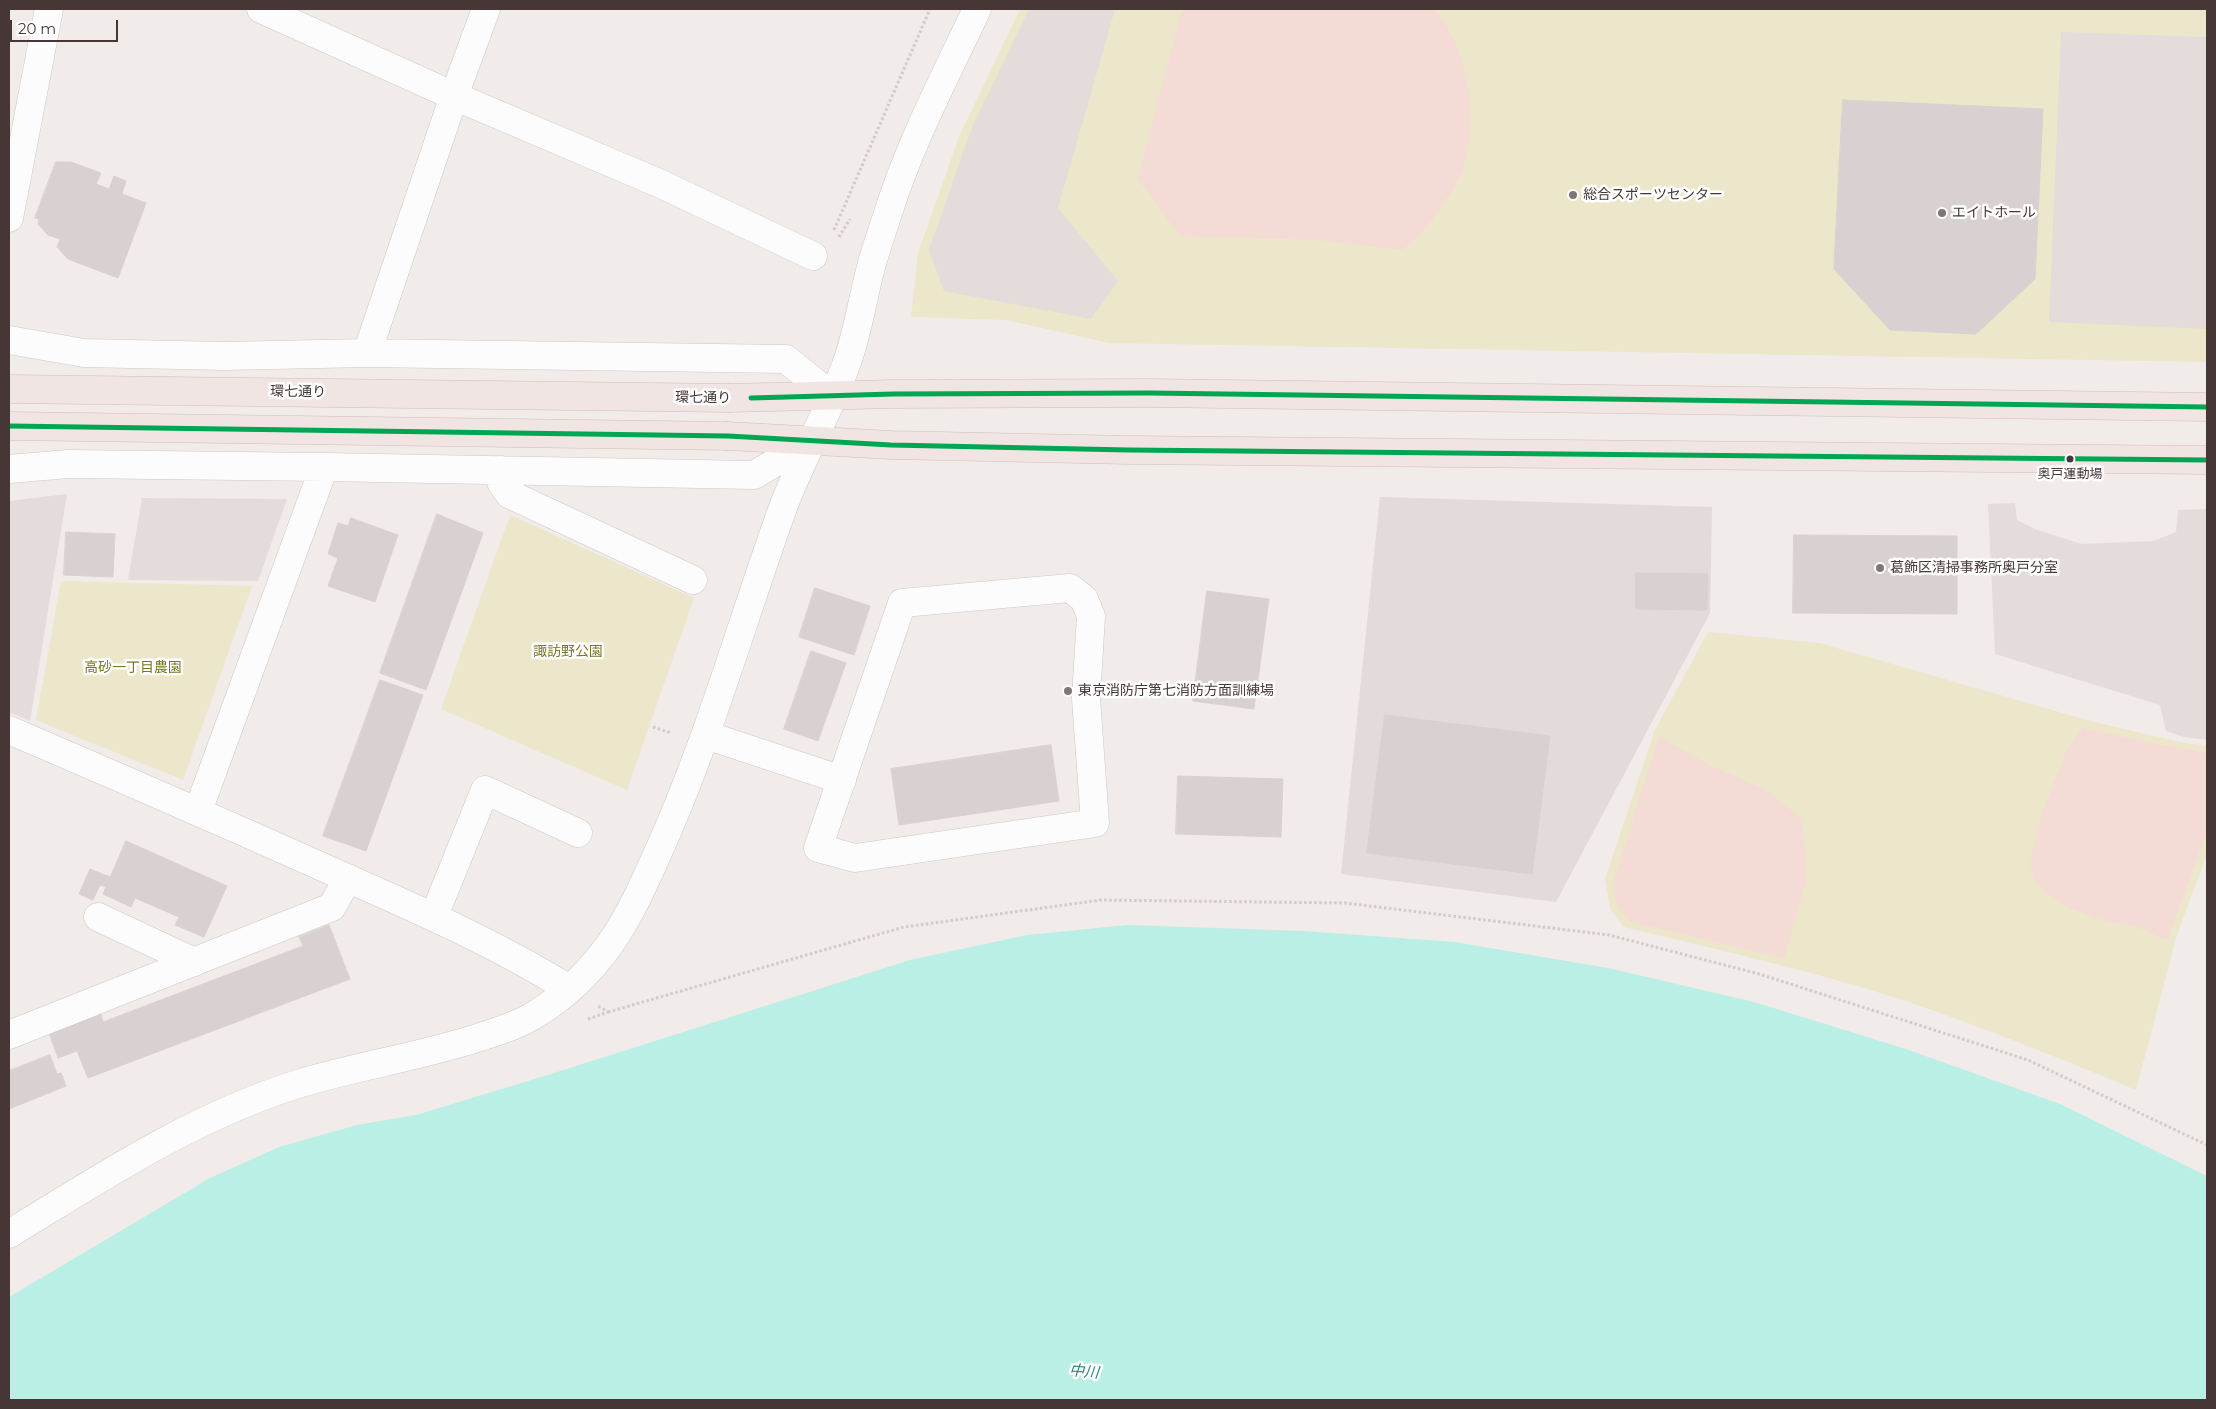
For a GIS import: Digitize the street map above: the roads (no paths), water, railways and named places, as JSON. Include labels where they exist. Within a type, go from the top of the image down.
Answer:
[{"type":"main road","name":"環七通り","points":[[9,388],[730,398],[903,394],[1149,393],[2207,407]]},
{"type":"main road","points":[[9,426],[728,436],[891,445],[1129,450],[2207,460]]},
{"type":"street","points":[[9,218],[49,9]]},
{"type":"street","points":[[261,9],[454,96],[661,184],[814,256]]},
{"type":"street","points":[[367,353],[454,96],[486,9]]},
{"type":"street","points":[[9,1234],[131,1160],[204,1120],[304,1082],[436,1051],[501,1030],[534,1015],[569,989],[589,970],[624,924],[652,867],[706,735],[783,508],[847,363],[856,333],[870,268],[891,204],[915,141],[977,9]]},
{"type":"street","points":[[9,340],[84,353],[224,356],[367,353],[786,359],[833,396]]},
{"type":"street","points":[[9,469],[68,464],[754,475],[813,440]]},
{"type":"street","points":[[198,811],[324,467]]},
{"type":"street","points":[[501,470],[500,482],[509,494],[693,580]]},
{"type":"street","points":[[1070,588],[1084,599],[1091,616],[1086,698],[1095,823],[855,858],[818,848],[842,780],[902,603],[1070,588]]},
{"type":"street","points":[[9,730],[198,811],[434,916],[569,989]]},
{"type":"street","points":[[706,735],[842,780]]},
{"type":"street","points":[[434,916],[485,790],[578,833]]},
{"type":"street","points":[[9,1035],[332,907],[348,878]]},
{"type":"street","points":[[98,916],[194,962]]},
{"type":"water","name":"中川","points":[[1127,925],[1304,931],[1455,942],[1608,968],[1754,1002],[1906,1049],[2060,1104],[2207,1176],[2207,1400],[9,1400],[9,1297],[210,1178],[279,1147],[357,1125],[416,1115],[910,960],[1027,935]]},
{"type":"place","name":"総合スポーツセンター","points":[[1573,195]]},
{"type":"place","name":"エイトホール","points":[[1942,213]]},
{"type":"place","name":"奥戸運動場","points":[[2070,459]]},
{"type":"place","name":"葛飾区清掃事務所奥戸分室","points":[[1880,568]]},
{"type":"place","name":"東京消防庁第七消防方面訓練場","points":[[1068,691]]},
{"type":"park label","name":"諏訪野公園","points":[[568,652]]},
{"type":"park label","name":"高砂一丁目農園","points":[[133,668]]}]
